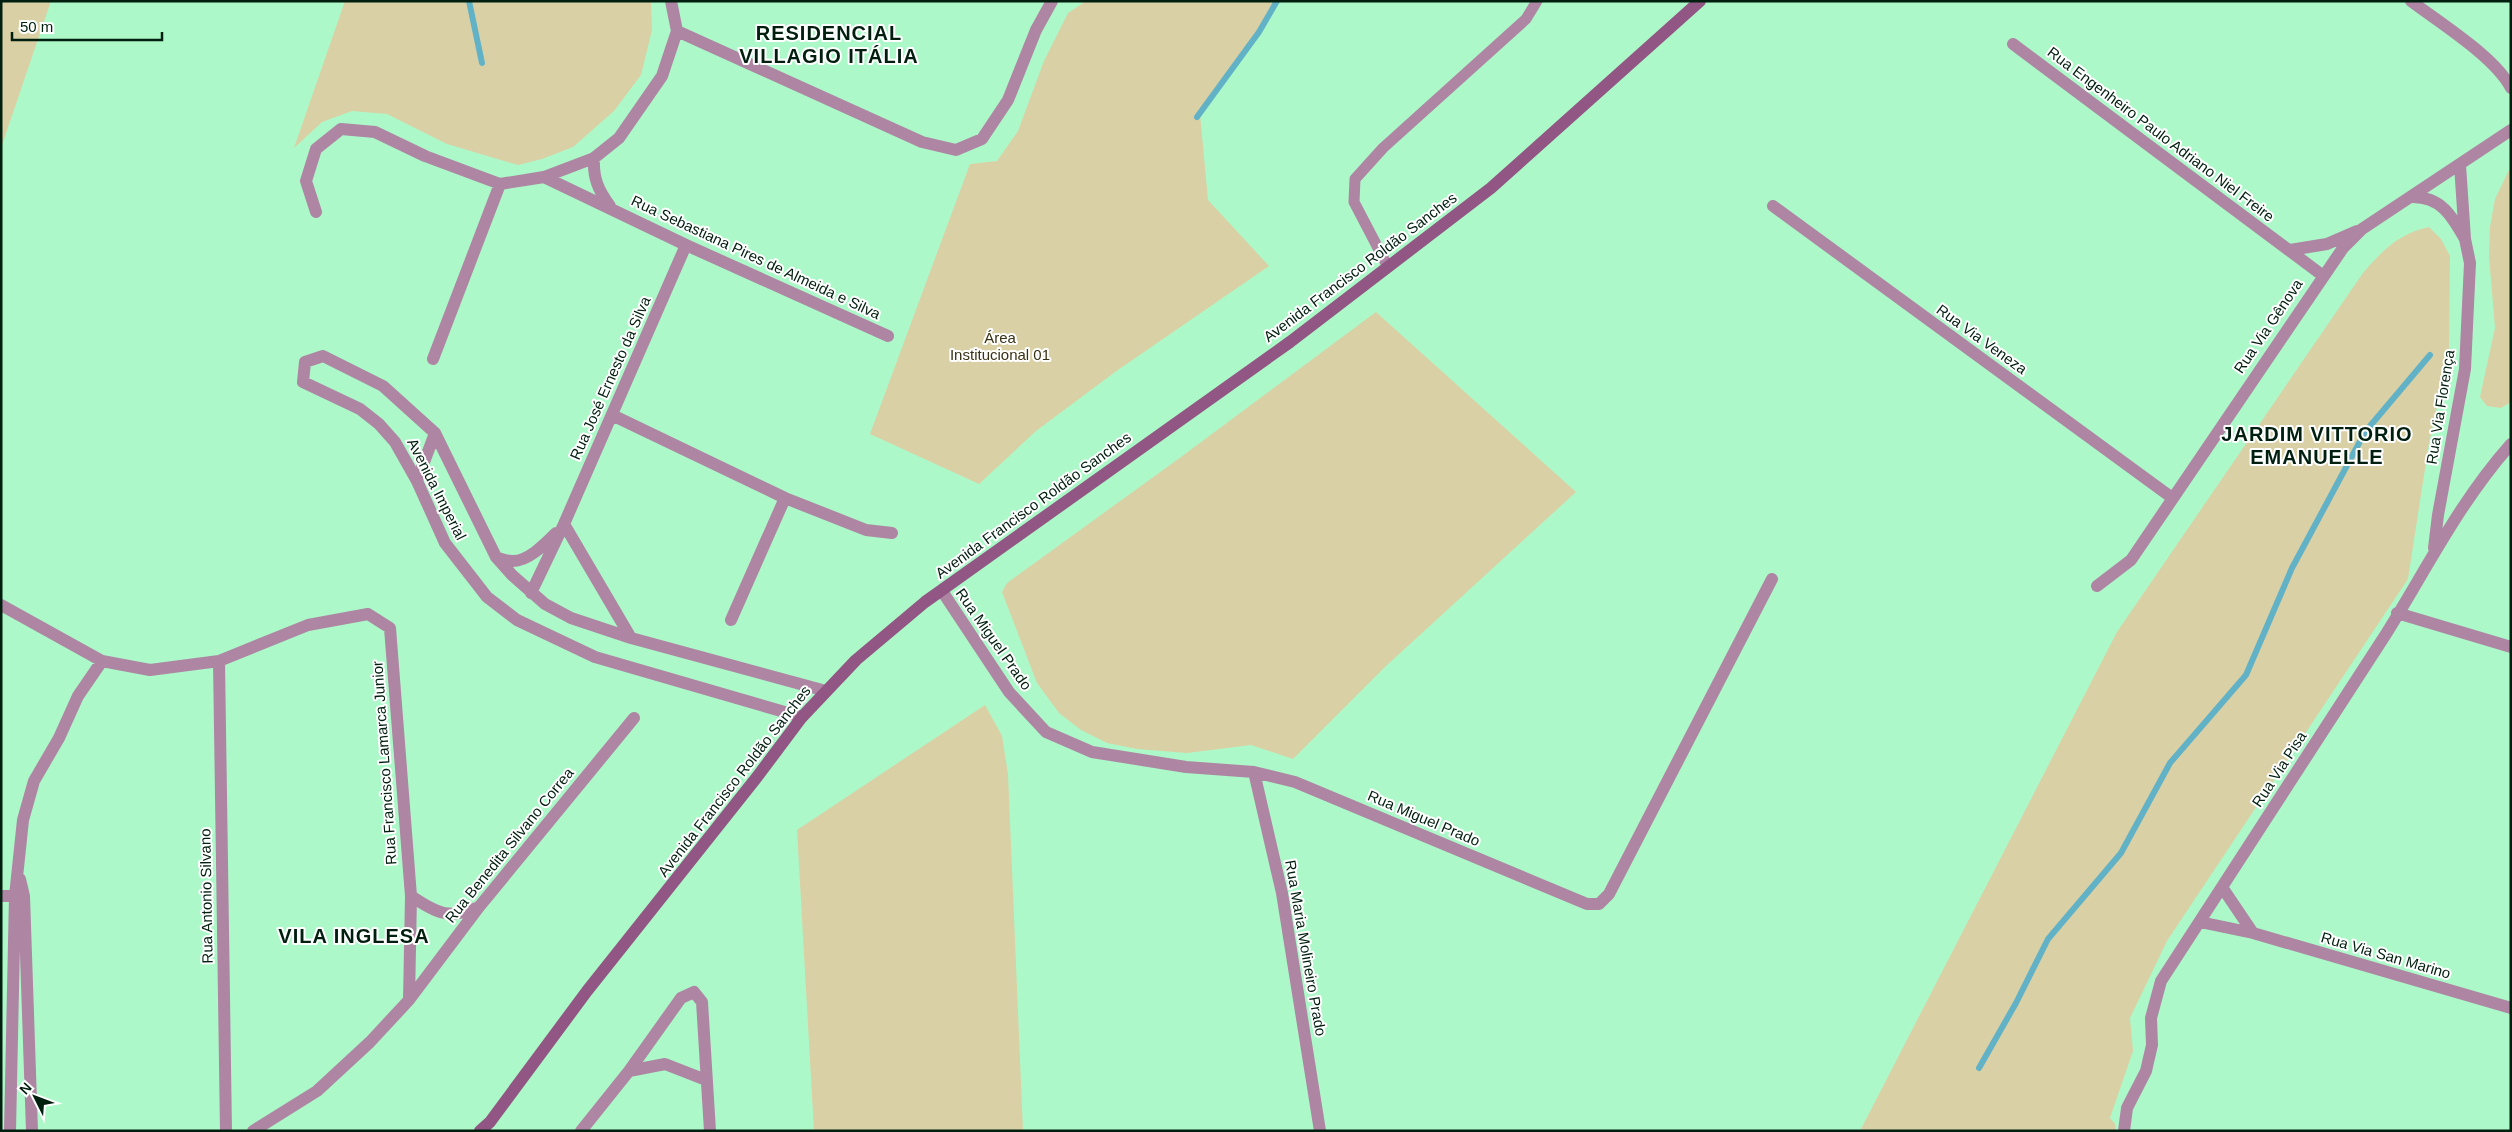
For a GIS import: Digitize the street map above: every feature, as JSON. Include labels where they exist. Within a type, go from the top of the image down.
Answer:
[{"type":"street","points":[[316,212],[306,181],[316,149],[341,129],[375,132],[425,156],[500,184],[544,177],[594,158],[619,138],[662,76],[677,31],[671,1]]},
{"type":"street","points":[[677,31],[922,142],[956,150],[982,139],[1008,100],[1036,30],[1052,1]]},
{"type":"street","name":"Avenida Francisco Roldão Sanches","points":[[480,1131],[490,1122],[587,991],[758,777],[802,717],[856,660],[925,602],[1290,342],[1491,188],[1700,1]]},
{"type":"street","points":[[2411,1],[2491,63],[2504,75],[2511,88]]},
{"type":"street","name":"Rua Engenheiro Paulo Adriano Niel Freire","points":[[2013,44],[2322,275]]},
{"type":"street","name":"Rua Via Gênova","points":[[2097,586],[2131,560],[2171,497],[2322,275],[2343,248],[2362,229],[2511,130]]},
{"type":"street","name":"Rua Sebastiana Pires de Almeida e Silva","points":[[594,158],[593,174],[598,189],[611,208]]},
{"type":"street","name":"Rua Via Florença","points":[[2434,551],[2438,515],[2466,369],[2470,263],[2465,238],[2460,165]]},
{"type":"street","name":"Rua Sebastiana Pires de Almeida e Silva","points":[[544,177],[686,245],[888,336]]},
{"type":"street","points":[[434,359],[500,184]]},
{"type":"street","name":"Rua Via Florença","points":[[2411,197],[2426,196],[2443,207],[2465,238]]},
{"type":"street","name":"Rua Via Veneza","points":[[1773,206],[2171,497]]},
{"type":"street","points":[[2290,250],[2327,244],[2362,229]]},
{"type":"street","name":"Rua José Ernesto da Silva","points":[[531,593],[564,524],[686,245]]},
{"type":"street","name":"Avenida Imperial","points":[[802,717],[595,657],[518,620],[486,596],[445,543],[417,480],[395,442],[379,424],[360,409],[303,382],[305,362],[322,356],[383,386],[435,433],[496,557],[531,593],[545,604],[571,618],[631,638],[826,691]]},
{"type":"street","points":[[612,415],[785,498],[866,530],[892,533]]},
{"type":"street","points":[[417,480],[435,433]]},
{"type":"street","name":"Rua Via Pisa","points":[[2124,1131],[2127,1108],[2146,1071],[2152,1044],[2151,1018],[2161,981],[2397,614],[2434,551],[2495,462],[2511,444]]},
{"type":"street","points":[[731,620],[785,498]]},
{"type":"street","points":[[564,524],[631,638]]},
{"type":"street","name":"Rua José Ernesto da Silva","points":[[496,557],[513,562],[525,557],[544,545],[564,524]]},
{"type":"street","name":"Rua Miguel Prado","points":[[942,591],[1009,692],[1046,732],[1092,752],[1186,767],[1254,772],[1295,782],[1587,904],[1599,904],[1609,894],[1772,579]]},
{"type":"street","points":[[1,605],[102,661],[150,670],[219,662]]},
{"type":"street","name":"Rua Francisco Lamarca Junior","points":[[219,662],[308,625],[368,614],[390,628],[411,896],[408,1000]]},
{"type":"street","points":[[2397,614],[2511,647]]},
{"type":"street","points":[[10,1131],[19,872],[23,820],[34,781],[59,738],[78,696],[102,661]]},
{"type":"street","name":"Rua Antonio Silvano","points":[[219,662],[226,1131]]},
{"type":"street","name":"Rua Benedita Silvano Correa","points":[[253,1131],[317,1091],[370,1042],[408,1000],[478,907],[634,718]]},
{"type":"street","name":"Rua Maria Molineiro Prado","points":[[1254,772],[1282,893],[1320,1131]]},
{"type":"street","points":[[2222,887],[2253,933]]},
{"type":"street","points":[[1,896],[19,896]]},
{"type":"street","points":[[19,896],[32,1131]]},
{"type":"street","points":[[411,896],[429,909],[446,914],[463,914],[478,907]]},
{"type":"street","name":"Rua Via San Marino","points":[[2200,922],[2253,933],[2511,1008]]},
{"type":"street","points":[[581,1131],[628,1071],[681,998],[694,992],[699,995],[702,1002],[710,1131]]},
{"type":"street","points":[[628,1071],[665,1064],[706,1080]]},
{"type":"lane","points":[[1388,267],[1354,202],[1355,179],[1383,148],[1526,19],[1537,1]]},
{"type":"green space","points":[[1,1],[51,1],[1,148]]},
{"type":"green space","points":[[345,1],[651,1],[652,30],[641,75],[614,111],[573,147],[542,159],[518,165],[447,144],[387,114],[352,111],[322,122],[294,148]]},
{"type":"green space","name":"Área Institucional 01","points":[[1086,1],[1277,1],[1259,32],[1200,114],[1208,200],[1269,266],[1115,372],[1036,431],[979,484],[870,434],[970,164],[997,161],[1018,131],[1044,61],[1068,13]]},
{"type":"green space","points":[[2511,166],[2511,402],[2501,408],[2487,406],[2480,397],[2495,328],[2489,256],[2490,227],[2495,199]]},
{"type":"green space","points":[[2429,227],[2441,239],[2450,256],[2449,352],[2429,443],[2408,579],[2167,941],[2130,1018],[2133,1051],[2110,1118],[2115,1124],[2116,1131],[1860,1131],[2117,632],[2363,273],[2377,257],[2400,238]]},
{"type":"green space","points":[[1376,312],[1576,492],[1386,666],[1293,759],[1251,745],[1187,753],[1137,749],[1107,743],[1081,730],[1059,713],[1037,683],[1002,592],[1007,583]]},
{"type":"green space","points":[[985,705],[1002,736],[1008,774],[1023,1131],[814,1131],[797,830]]},
{"type":"waterway","points":[[469,1],[482,63]]},
{"type":"waterway","points":[[1197,117],[1259,32],[1277,1]]},
{"type":"waterway","points":[[1979,1068],[2016,1003],[2048,939],[2121,853],[2170,763],[2246,675],[2292,568],[2365,432],[2430,355]]},
{"type":"district","name":"RESIDENCIAL VILLAGIO ITÁLIA","points":[[829,44]]},
{"type":"district","name":"JARDIM VITTORIO EMANUELLE","points":[[2317,446]]},
{"type":"district","name":"VILA INGLESA","points":[[354,936]]}]
